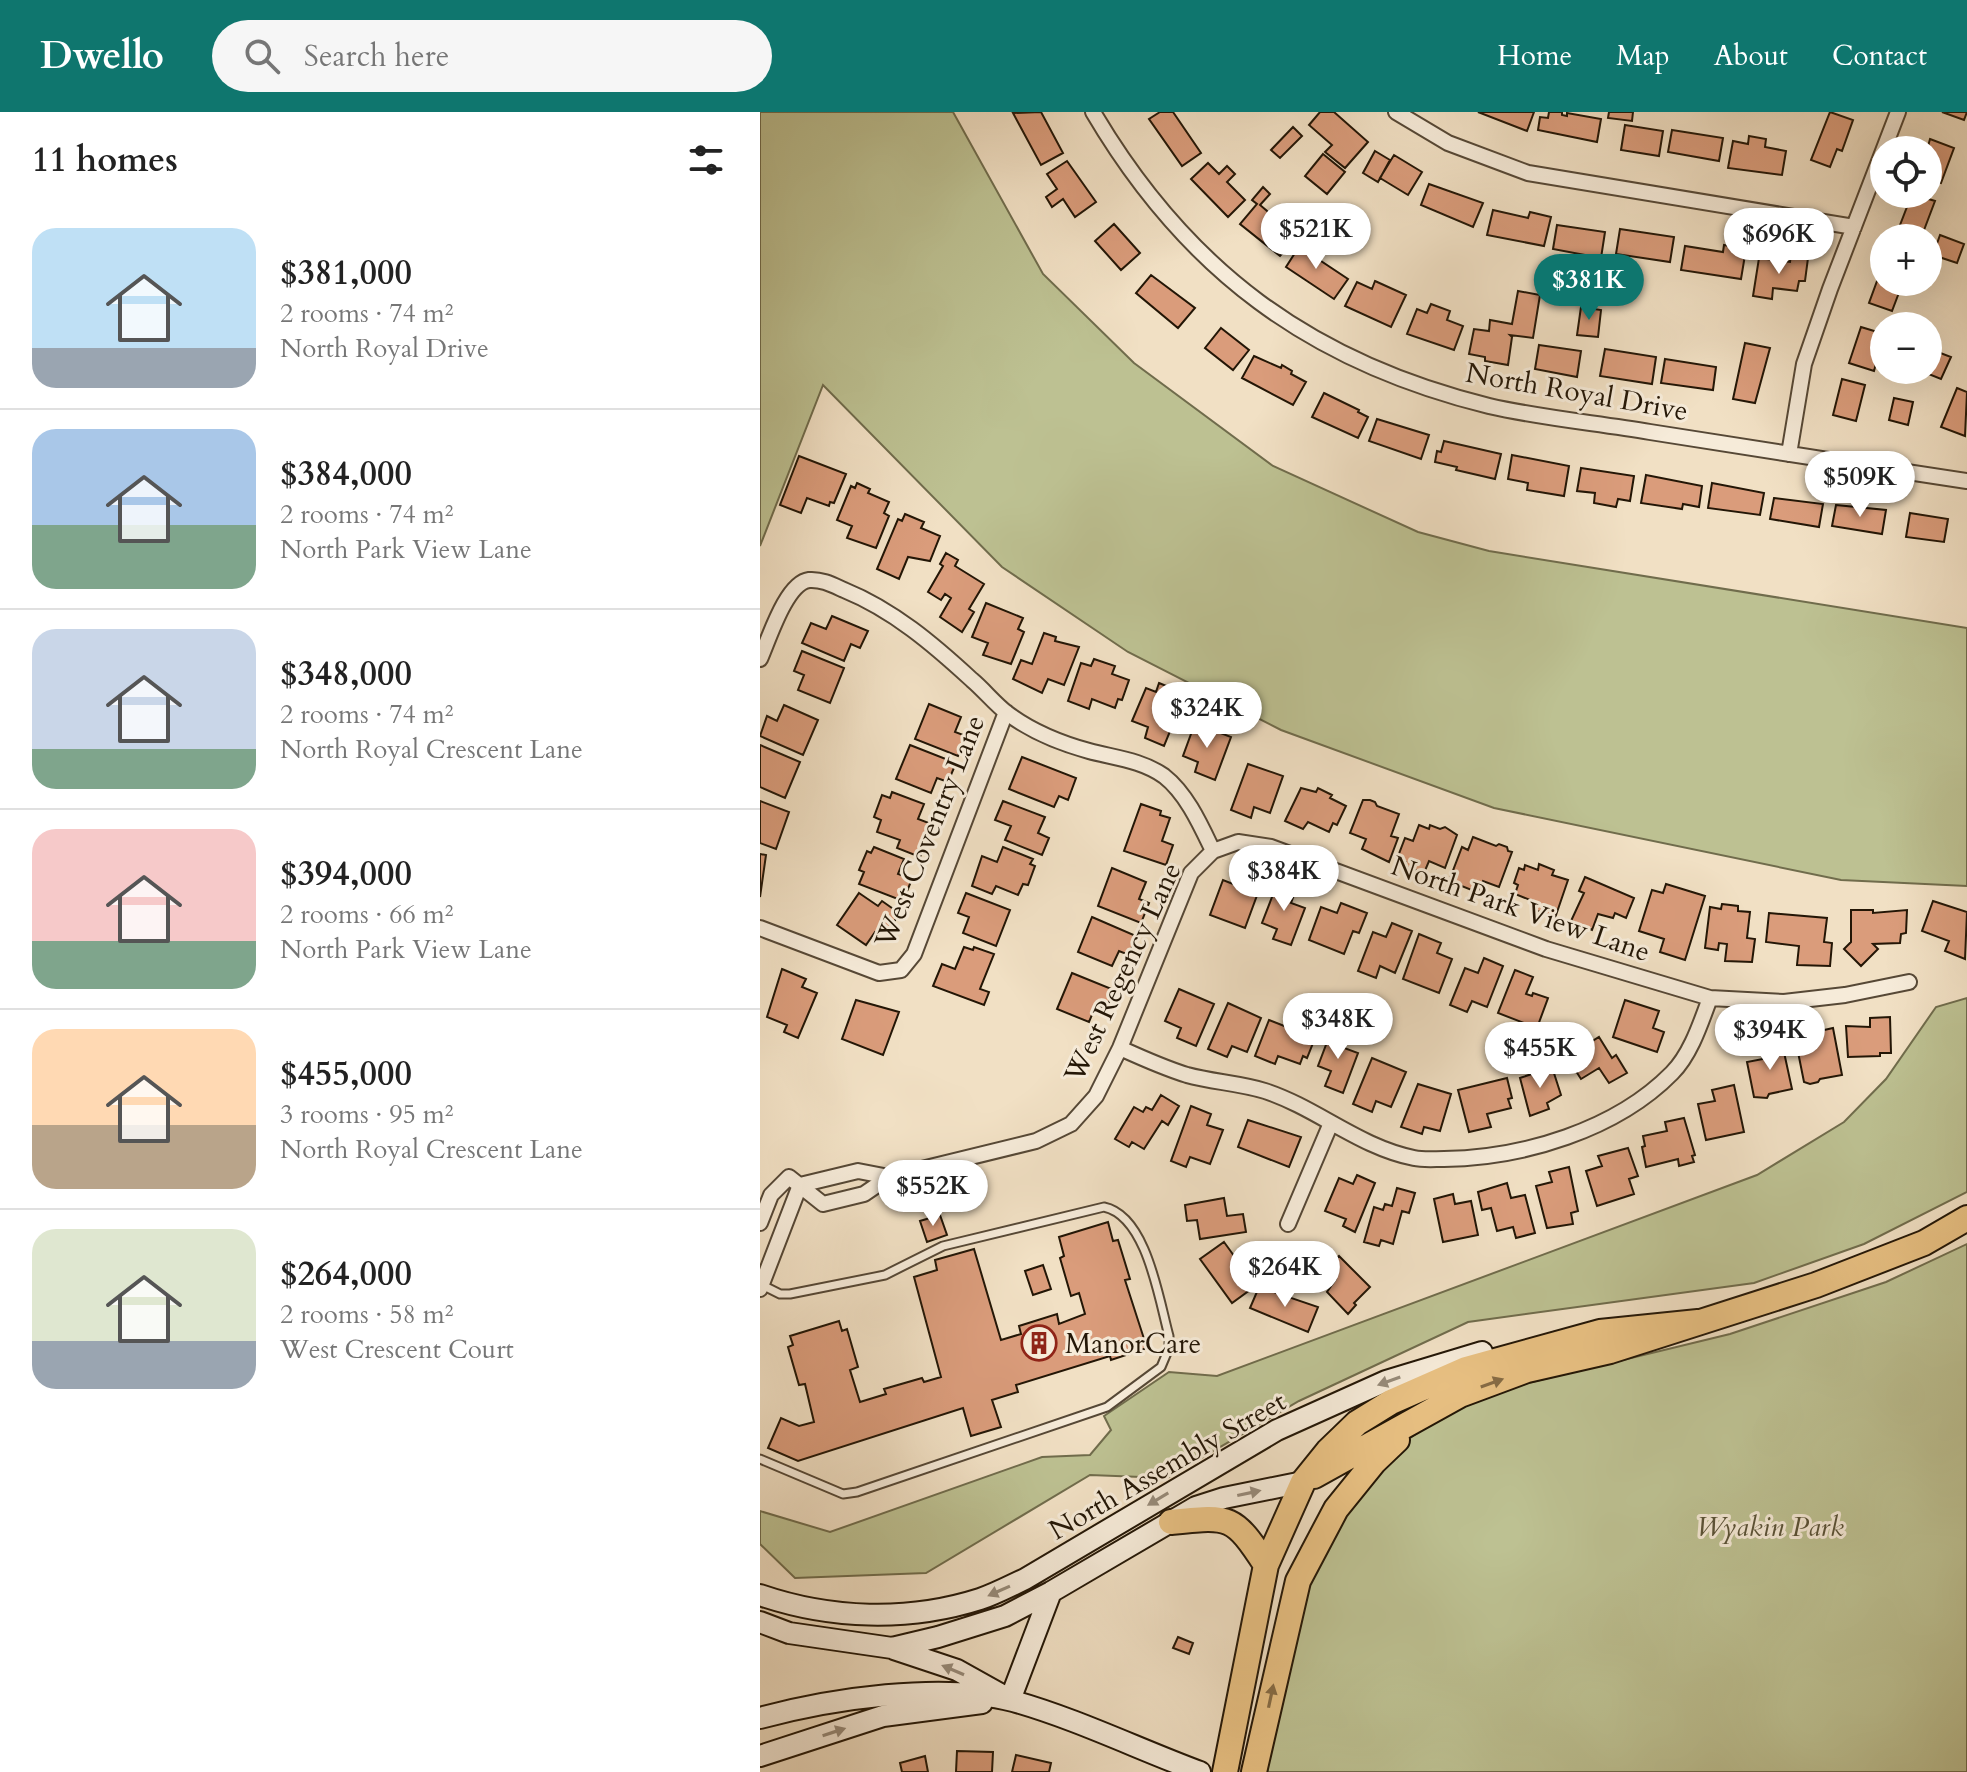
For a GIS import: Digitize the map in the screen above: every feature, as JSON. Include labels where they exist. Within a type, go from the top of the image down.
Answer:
[{"type":"main road","points":[[1303,1482],[1460,1395],[1527,1370],[1610,1351],[1829,1280],[1924,1243],[1967,1218]]},
{"type":"main road","points":[[1225,1772],[1266,1565],[1303,1482],[1328,1451],[1357,1423],[1391,1402],[1466,1369],[1600,1332],[1698,1322]]},
{"type":"main road","name":"North Assembly Street","points":[[760,1595],[790,1605],[843,1614],[898,1614],[941,1609],[982,1598],[1025,1579],[1277,1430],[1386,1381],[1492,1349],[1600,1332]]},
{"type":"main road","points":[[1254,1772],[1298,1581],[1336,1509],[1374,1462],[1422,1416]]},
{"type":"main road","name":"North Assembly Street","points":[[760,1622],[789,1633],[892,1648],[938,1637],[1005,1616],[1196,1507],[1303,1482]]},
{"type":"main road","points":[[1171,1522],[1219,1517],[1245,1533],[1266,1565]]},
{"type":"main road","points":[[1010,1700],[1051,1592]]},
{"type":"main road","points":[[790,1605],[828,1625],[957,1670],[1010,1700],[1200,1772]]},
{"type":"main road","points":[[760,1718],[844,1700],[906,1695],[953,1692],[1010,1700]]},
{"type":"main road","points":[[760,1756],[883,1716],[1010,1700]]},
{"type":"main road","points":[[1154,1755],[1180,1772]]},
{"type":"street","name":"North Royal Drive","points":[[1093,112],[1116,152],[1163,213],[1209,263],[1262,306],[1321,343],[1394,377],[1491,406],[1967,481]]},
{"type":"street","points":[[1396,112],[1448,143],[1528,173],[1854,227]]},
{"type":"street","points":[[1789,454],[1804,364],[1898,112]]},
{"type":"street","points":[[760,659],[791,590],[807,580],[826,582],[875,603],[905,623],[1006,712],[1038,733],[1091,752],[1140,763],[1165,777],[1185,799],[1213,851]]},
{"type":"street","name":"West Coventry Lane","points":[[760,928],[879,973],[901,970],[914,954],[1006,712]]},
{"type":"street","name":"North Park View Lane","points":[[1213,851],[1238,842],[1271,847],[1546,949],[1710,998],[1784,1002],[1845,995],[1909,982]]},
{"type":"street","name":"West Regency Lane","points":[[889,1177],[1036,1141],[1071,1124],[1096,1096],[1120,1048],[1191,873],[1213,851]]},
{"type":"street","points":[[1120,1048],[1190,1076],[1265,1091],[1298,1104],[1376,1148],[1417,1159],[1461,1159],[1507,1153],[1553,1140],[1601,1122],[1643,1099],[1675,1071],[1697,1033],[1710,998]]},
{"type":"street","points":[[1288,1224],[1331,1123]]},
{"type":"street","points":[[760,1223],[771,1195],[795,1181],[858,1171],[889,1177]]},
{"type":"street","points":[[795,1181],[823,1204],[864,1194],[889,1177]]},
{"type":"street","points":[[761,1286],[795,1181]]},
{"type":"lane","points":[[760,1459],[843,1494],[857,1492],[1107,1407],[1161,1367],[1169,1348],[1169,1336],[1143,1243],[1121,1214],[1104,1207],[943,1246],[885,1275],[790,1294],[780,1294],[761,1286]]},
{"type":"green space","points":[[760,112],[953,112],[1043,274],[1134,363],[1273,466],[1418,532],[1489,551],[1967,628],[1967,886],[1841,880],[1494,808],[1281,730],[1128,652],[1002,567],[823,385],[760,546]]},
{"type":"green space","points":[[1967,998],[1967,1192],[1864,1244],[1754,1283],[1468,1322],[1299,1401],[1167,1478],[1090,1475],[926,1573],[795,1578],[760,1544],[760,1511],[830,1532],[1042,1457],[1090,1455],[1111,1430],[1104,1416],[1169,1372],[1217,1376],[1757,1175],[1844,1122],[1886,1079],[1936,1007]]},
{"type":"green space","name":"Wyakin Park","points":[[1967,1244],[1967,1772],[1268,1772],[1266,1765],[1296,1613],[1324,1539],[1398,1446],[1449,1412],[1520,1385],[1730,1334],[1886,1282]]},
{"type":"building","points":[[1041,112],[1063,153],[1041,165],[1013,113]]},
{"type":"building","points":[[1160,112],[1173,112],[1201,153],[1182,166],[1149,119]]},
{"type":"building","points":[[1320,112],[1334,112],[1368,142],[1345,168],[1325,152],[1332,145],[1309,125]]},
{"type":"building","points":[[1478,112],[1534,112],[1527,131]]},
{"type":"building","points":[[1549,112],[1601,119],[1597,142],[1538,130],[1540,117],[1548,118]]},
{"type":"building","points":[[1609,112],[1633,112],[1632,121],[1608,118]]},
{"type":"building","points":[[1830,112],[1853,120],[1842,151],[1837,149],[1830,167],[1811,160]]},
{"type":"building","points":[[1942,112],[1967,112],[1964,120]]},
{"type":"building","points":[[1625,125],[1663,131],[1659,156],[1621,150]]},
{"type":"building","points":[[1293,127],[1302,136],[1280,158],[1271,150]]},
{"type":"building","points":[[1672,130],[1723,138],[1719,161],[1668,152]]},
{"type":"building","points":[[1749,136],[1766,139],[1765,147],[1786,151],[1782,175],[1728,168],[1733,141],[1748,144]]},
{"type":"building","points":[[1942,144],[1954,148],[1942,180]]},
{"type":"building","points":[[1375,151],[1390,160],[1378,182],[1363,173]]},
{"type":"building","points":[[1323,154],[1345,172],[1327,194],[1305,176]]},
{"type":"building","points":[[1394,155],[1422,172],[1408,195],[1380,178]]},
{"type":"building","points":[[1067,161],[1096,202],[1075,217],[1063,199],[1052,207],[1046,197],[1057,189],[1047,174]]},
{"type":"building","points":[[1208,163],[1219,174],[1227,166],[1235,174],[1227,182],[1245,200],[1228,217],[1191,179]]},
{"type":"building","points":[[1429,184],[1483,203],[1473,227],[1421,205]]},
{"type":"building","points":[[1263,187],[1270,194],[1260,205],[1273,216],[1282,206],[1291,213],[1281,224],[1297,237],[1280,256],[1240,224],[1257,204],[1252,200]]},
{"type":"building","points":[[1907,208],[1932,208],[1926,224],[1900,224]]},
{"type":"building","points":[[1493,210],[1528,218],[1530,212],[1551,217],[1544,246],[1487,235]]},
{"type":"building","points":[[1114,224],[1140,253],[1121,270],[1095,241]]},
{"type":"building","points":[[1557,225],[1605,232],[1601,258],[1553,249]]},
{"type":"building","points":[[1620,229],[1674,237],[1670,262],[1616,254]]},
{"type":"building","points":[[1942,236],[1964,244],[1957,263],[1942,258]]},
{"type":"building","points":[[1302,242],[1318,253],[1315,257],[1348,279],[1334,299],[1286,267]]},
{"type":"building","points":[[1724,245],[1746,249],[1741,279],[1681,270],[1685,246],[1723,252]]},
{"type":"building","points":[[1791,255],[1808,258],[1805,281],[1799,281],[1797,291],[1773,288],[1772,299],[1753,296],[1759,258],[1790,262]]},
{"type":"building","points":[[1151,275],[1195,308],[1178,328],[1136,293]]},
{"type":"building","points":[[1375,281],[1406,295],[1391,327],[1345,306],[1357,282],[1372,289]]},
{"type":"building","points":[[1518,291],[1540,295],[1533,338],[1510,335],[1508,365],[1469,354],[1474,329],[1489,331],[1490,320],[1512,324]]},
{"type":"building","points":[[1872,296],[1898,296],[1892,311],[1869,303]]},
{"type":"building","points":[[1431,304],[1450,311],[1447,320],[1463,326],[1454,350],[1407,334],[1417,309],[1427,313]]},
{"type":"building","points":[[1581,307],[1601,310],[1598,337],[1577,335]]},
{"type":"building","points":[[1861,327],[1870,330],[1870,370],[1849,363]]},
{"type":"building","points":[[1221,328],[1249,350],[1233,370],[1205,348]]},
{"type":"building","points":[[1745,343],[1770,348],[1755,403],[1733,399]]},
{"type":"building","points":[[1539,345],[1581,351],[1577,377],[1535,369]]},
{"type":"building","points":[[1605,349],[1656,357],[1652,384],[1600,376]]},
{"type":"building","points":[[1942,354],[1951,357],[1942,377]]},
{"type":"building","points":[[1254,356],[1281,368],[1282,365],[1306,382],[1293,405],[1242,378]]},
{"type":"building","points":[[1665,359],[1716,367],[1713,390],[1661,383]]},
{"type":"building","points":[[1842,379],[1865,385],[1856,421],[1833,415]]},
{"type":"building","points":[[1957,388],[1967,392],[1965,436],[1941,427]]},
{"type":"building","points":[[1324,393],[1368,417],[1358,438],[1312,417]]},
{"type":"building","points":[[1894,398],[1913,402],[1908,425],[1889,420]]},
{"type":"building","points":[[1377,419],[1429,435],[1421,459],[1369,441]]},
{"type":"building","points":[[1444,441],[1501,454],[1495,479],[1435,462],[1437,451],[1441,452]]},
{"type":"building","points":[[1512,455],[1569,466],[1564,496],[1527,490],[1528,483],[1508,479]]},
{"type":"building","points":[[799,456],[846,474],[834,503],[830,502],[829,506],[807,498],[801,513],[780,505]]},
{"type":"building","points":[[1581,468],[1634,476],[1630,501],[1618,499],[1616,507],[1594,503],[1595,493],[1577,491]]},
{"type":"building","points":[[1646,475],[1702,486],[1699,507],[1683,504],[1682,509],[1641,503]]},
{"type":"building","points":[[857,483],[870,489],[868,493],[889,502],[884,513],[889,516],[876,548],[847,538],[852,526],[837,520],[851,486],[855,488]]},
{"type":"building","points":[[1712,483],[1764,493],[1760,515],[1708,508]]},
{"type":"building","points":[[1774,498],[1823,504],[1819,527],[1770,519]]},
{"type":"building","points":[[1836,505],[1886,510],[1882,534],[1832,526]]},
{"type":"building","points":[[1910,513],[1948,519],[1944,542],[1906,537]]},
{"type":"building","points":[[905,514],[924,522],[921,528],[940,536],[930,561],[908,557],[899,579],[877,569],[898,519],[902,521]]},
{"type":"building","points":[[946,553],[958,560],[955,566],[984,584],[969,609],[974,612],[962,632],[940,617],[951,598],[945,594],[941,600],[928,592],[943,566],[940,564]]},
{"type":"building","points":[[986,603],[1023,618],[1018,629],[1024,632],[1011,664],[983,655],[988,643],[972,637]]},
{"type":"building","points":[[832,616],[868,631],[860,648],[851,644],[844,661],[802,643],[811,623],[826,629]]},
{"type":"building","points":[[1044,633],[1056,637],[1055,641],[1079,647],[1064,685],[1048,679],[1042,693],[1013,679],[1021,660],[1032,664]]},
{"type":"building","points":[[802,651],[844,668],[830,703],[798,690],[804,675],[794,671]]},
{"type":"building","points":[[1094,659],[1115,666],[1112,674],[1129,680],[1122,700],[1118,699],[1115,708],[1092,699],[1089,709],[1068,701],[1081,663],[1091,666]]},
{"type":"building","points":[[1159,683],[1181,692],[1178,700],[1182,702],[1164,746],[1145,738],[1148,727],[1132,721],[1146,688],[1156,692]]},
{"type":"building","points":[[929,704],[961,717],[955,732],[966,736],[958,756],[915,739]]},
{"type":"building","points":[[784,705],[818,720],[803,755],[760,736],[767,716],[777,721]]},
{"type":"building","points":[[1195,723],[1231,737],[1215,780],[1195,772],[1198,762],[1183,756]]},
{"type":"building","points":[[760,745],[800,762],[785,798],[760,787]]},
{"type":"building","points":[[910,745],[956,763],[948,782],[937,778],[931,793],[896,779]]},
{"type":"building","points":[[1022,757],[1076,778],[1068,800],[1059,796],[1054,807],[1009,789]]},
{"type":"building","points":[[1248,764],[1283,776],[1270,813],[1254,807],[1251,818],[1231,810]]},
{"type":"building","points":[[1301,788],[1316,792],[1318,788],[1346,806],[1337,825],[1333,823],[1329,832],[1308,822],[1303,829],[1285,821]]},
{"type":"building","points":[[892,792],[924,804],[918,819],[934,825],[920,857],[897,848],[900,840],[877,832],[881,820],[874,817],[882,795],[890,798]]},
{"type":"building","points":[[1363,800],[1370,800],[1399,814],[1391,836],[1398,838],[1389,862],[1362,849],[1366,839],[1350,833]]},
{"type":"building","points":[[760,801],[789,812],[776,849],[760,843]]},
{"type":"building","points":[[1003,801],[1045,817],[1038,833],[1049,838],[1042,855],[1005,840],[1011,826],[995,820]]},
{"type":"building","points":[[1141,804],[1170,818],[1162,841],[1173,845],[1166,865],[1124,851]]},
{"type":"building","points":[[1419,825],[1429,829],[1430,825],[1440,829],[1445,827],[1457,835],[1445,868],[1429,861],[1424,873],[1405,866],[1406,862],[1397,859],[1405,838],[1413,841]]},
{"type":"building","points":[[1473,837],[1507,847],[1512,852],[1499,887],[1483,881],[1479,893],[1449,881],[1462,847],[1468,850]]},
{"type":"building","points":[[874,847],[904,859],[898,874],[912,879],[903,901],[859,884],[864,872],[859,870],[867,851],[871,853]]},
{"type":"building","points":[[1003,847],[1033,859],[1030,864],[1035,866],[1028,885],[1023,884],[1018,895],[996,886],[992,894],[972,886],[982,856],[997,862]]},
{"type":"building","points":[[760,854],[766,855],[760,897]]},
{"type":"building","points":[[1539,864],[1554,870],[1552,875],[1568,880],[1555,918],[1535,910],[1538,903],[1515,894],[1518,885],[1514,883],[1519,868],[1524,870],[1525,865],[1538,870]]},
{"type":"building","points":[[1112,868],[1146,882],[1139,899],[1149,903],[1141,923],[1098,906]]},
{"type":"building","points":[[1244,872],[1263,879],[1245,928],[1210,915],[1223,880],[1238,886]]},
{"type":"building","points":[[1585,877],[1634,898],[1626,918],[1615,913],[1613,918],[1598,914],[1592,930],[1571,921],[1584,893],[1579,891]]},
{"type":"building","points":[[1279,879],[1297,887],[1291,903],[1305,908],[1291,945],[1273,939],[1277,929],[1262,923]]},
{"type":"building","points":[[1666,884],[1705,896],[1685,960],[1660,952],[1664,939],[1639,931],[1652,890],[1663,893]]},
{"type":"building","points":[[859,893],[878,906],[882,901],[899,913],[885,938],[875,932],[866,945],[837,925]]},
{"type":"building","points":[[966,893],[1010,910],[996,946],[963,933],[969,917],[958,913]]},
{"type":"building","points":[[1933,901],[1967,912],[1965,959],[1945,951],[1949,941],[1922,931]]},
{"type":"building","points":[[1341,903],[1367,913],[1359,933],[1353,931],[1344,954],[1309,940],[1321,907],[1337,913]]},
{"type":"building","points":[[1722,904],[1738,906],[1738,911],[1750,912],[1747,938],[1755,939],[1752,962],[1725,961],[1727,944],[1719,943],[1718,950],[1705,948],[1710,907],[1721,909]]},
{"type":"building","points":[[1851,910],[1873,910],[1873,913],[1907,910],[1906,933],[1901,934],[1900,943],[1873,944],[1878,949],[1861,966],[1844,949],[1851,942]]},
{"type":"building","points":[[1769,913],[1827,918],[1824,942],[1832,943],[1830,966],[1797,965],[1799,946],[1766,942]]},
{"type":"building","points":[[1092,917],[1136,936],[1129,955],[1119,951],[1112,966],[1078,952]]},
{"type":"building","points":[[1392,923],[1412,931],[1395,973],[1380,966],[1376,978],[1358,971],[1373,932],[1386,937]]},
{"type":"building","points":[[1419,934],[1441,943],[1437,953],[1452,959],[1439,993],[1403,979]]},
{"type":"building","points":[[964,947],[994,954],[980,989],[989,992],[984,1005],[933,986],[942,964],[955,969]]},
{"type":"building","points":[[1484,958],[1503,966],[1487,1007],[1472,1001],[1467,1012],[1450,1005],[1465,968],[1478,973]]},
{"type":"building","points":[[782,969],[806,979],[802,987],[817,993],[798,1038],[784,1032],[787,1025],[767,1017]]},
{"type":"building","points":[[1515,970],[1533,977],[1526,994],[1548,998],[1537,1028],[1498,1013]]},
{"type":"building","points":[[1072,973],[1114,990],[1106,1009],[1096,1005],[1089,1022],[1057,1009]]},
{"type":"building","points":[[1179,989],[1214,1004],[1196,1046],[1177,1038],[1181,1028],[1165,1021]]},
{"type":"building","points":[[856,1000],[899,1012],[883,1055],[842,1039]]},
{"type":"building","points":[[1625,1000],[1659,1011],[1653,1028],[1664,1032],[1657,1052],[1613,1037]]},
{"type":"building","points":[[1228,1003],[1261,1018],[1247,1052],[1232,1046],[1227,1057],[1208,1049]]},
{"type":"building","points":[[1890,1017],[1891,1053],[1848,1057],[1846,1026],[1870,1027],[1870,1018]]},
{"type":"building","points":[[1269,1020],[1315,1038],[1307,1058],[1303,1056],[1300,1064],[1278,1056],[1275,1064],[1255,1056]]},
{"type":"building","points":[[1833,1028],[1842,1075],[1810,1084],[1804,1082],[1797,1047],[1813,1044],[1811,1033]]},
{"type":"building","points":[[1332,1029],[1349,1035],[1344,1048],[1358,1053],[1343,1093],[1325,1086],[1331,1071],[1318,1066]]},
{"type":"building","points":[[1599,1037],[1612,1058],[1616,1055],[1627,1073],[1609,1083],[1599,1068],[1581,1079],[1567,1057]]},
{"type":"building","points":[[1782,1043],[1792,1089],[1769,1094],[1767,1098],[1754,1097],[1747,1062],[1763,1059],[1761,1048]]},
{"type":"building","points":[[1372,1058],[1406,1072],[1391,1107],[1376,1101],[1372,1112],[1353,1104]]},
{"type":"building","points":[[1552,1067],[1561,1095],[1547,1103],[1549,1109],[1530,1116],[1520,1078]]},
{"type":"building","points":[[1507,1078],[1511,1108],[1487,1114],[1491,1127],[1469,1132],[1458,1090]]},
{"type":"building","points":[[1418,1084],[1451,1094],[1440,1131],[1424,1127],[1422,1134],[1401,1127]]},
{"type":"building","points":[[1734,1085],[1744,1132],[1706,1140],[1698,1104],[1715,1101],[1712,1090]]},
{"type":"building","points":[[1161,1095],[1179,1106],[1168,1125],[1162,1121],[1144,1149],[1132,1142],[1129,1147],[1115,1139],[1134,1107],[1143,1112],[1146,1107],[1152,1110]]},
{"type":"building","points":[[1191,1106],[1211,1114],[1207,1125],[1223,1130],[1210,1164],[1190,1157],[1186,1167],[1171,1161]]},
{"type":"building","points":[[1684,1118],[1695,1155],[1692,1156],[1694,1162],[1679,1166],[1678,1159],[1646,1167],[1643,1136],[1667,1131],[1665,1122]]},
{"type":"building","points":[[1248,1120],[1301,1137],[1289,1167],[1238,1147]]},
{"type":"building","points":[[1628,1148],[1638,1176],[1629,1179],[1634,1194],[1597,1206],[1586,1171],[1602,1166],[1598,1156]]},
{"type":"building","points":[[1569,1167],[1578,1211],[1571,1213],[1573,1224],[1547,1228],[1536,1186],[1552,1182],[1549,1172]]},
{"type":"building","points":[[1357,1175],[1375,1183],[1355,1232],[1343,1226],[1346,1219],[1325,1211],[1339,1178],[1353,1184]]},
{"type":"building","points":[[1507,1183],[1511,1198],[1525,1195],[1535,1233],[1516,1238],[1513,1227],[1497,1231],[1491,1208],[1482,1210],[1478,1192]]},
{"type":"building","points":[[1397,1188],[1415,1193],[1409,1213],[1402,1211],[1393,1244],[1381,1240],[1379,1246],[1364,1242],[1374,1207],[1383,1210],[1385,1204],[1392,1206]]},
{"type":"building","points":[[1453,1194],[1455,1204],[1471,1201],[1478,1235],[1443,1242],[1434,1199]]},
{"type":"building","points":[[1224,1198],[1227,1216],[1243,1214],[1246,1232],[1200,1239],[1197,1220],[1187,1221],[1185,1205]]},
{"type":"building","points":[[940,1215],[947,1235],[927,1242],[920,1221]]},
{"type":"building","name":"ManorCare","points":[[1108,1222],[1113,1241],[1118,1240],[1130,1279],[1125,1280],[1147,1348],[1016,1385],[1018,1392],[992,1400],[1001,1427],[971,1436],[963,1408],[798,1461],[768,1448],[781,1418],[799,1426],[814,1422],[805,1384],[799,1385],[788,1347],[793,1345],[790,1336],[839,1321],[842,1331],[847,1329],[858,1367],[850,1370],[860,1402],[886,1394],[884,1389],[922,1378],[924,1382],[941,1377],[914,1277],[937,1270],[935,1260],[974,1249],[1001,1340],[1021,1334],[1019,1326],[1057,1314],[1059,1324],[1085,1314],[1079,1293],[1071,1296],[1060,1258],[1064,1256],[1059,1237]]},
{"type":"building","points":[[1224,1242],[1237,1260],[1232,1264],[1237,1272],[1241,1269],[1254,1287],[1232,1303],[1200,1259]]},
{"type":"building","points":[[1339,1256],[1370,1287],[1348,1314],[1327,1292],[1336,1279],[1325,1269]]},
{"type":"building","points":[[1043,1265],[1051,1289],[1033,1295],[1025,1271]]},
{"type":"building","points":[[1259,1287],[1318,1307],[1308,1332],[1250,1308]]},
{"type":"building","points":[[1178,1637],[1193,1643],[1189,1654],[1173,1648]]},
{"type":"building","points":[[957,1751],[993,1752],[992,1772],[956,1772]]},
{"type":"building","points":[[1016,1755],[1051,1763],[1049,1772],[1012,1772]]},
{"type":"building","points":[[925,1756],[928,1772],[902,1772],[900,1763]]},
{"type":"place","name":"ManorCare","points":[[1039,1343]]}]
